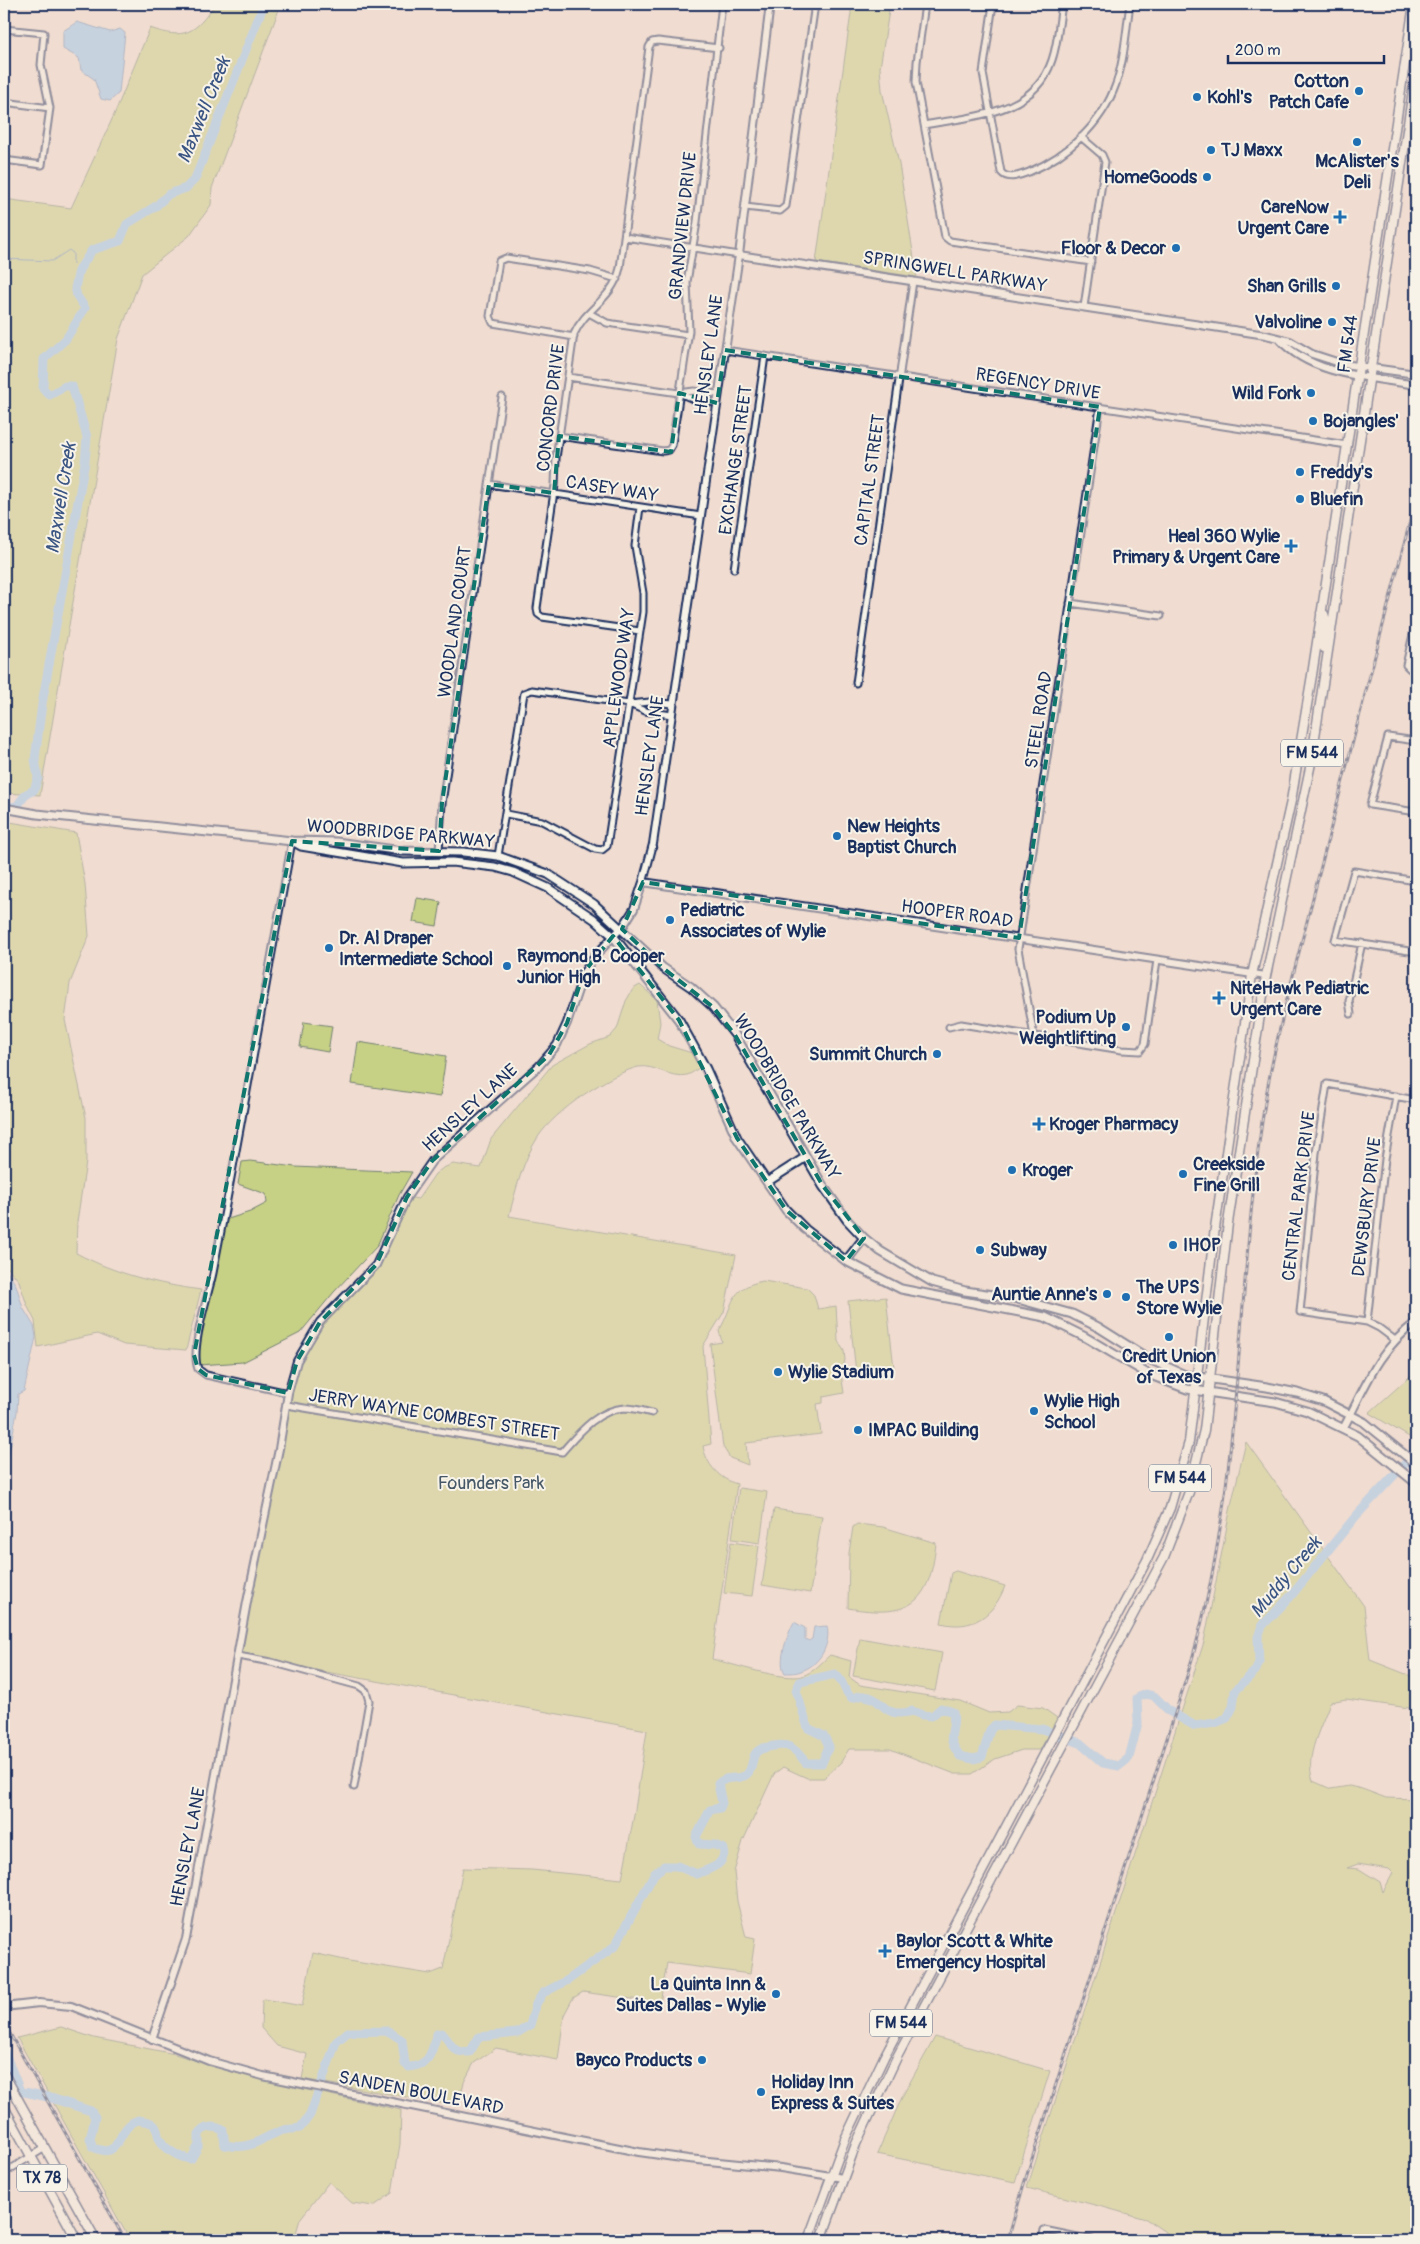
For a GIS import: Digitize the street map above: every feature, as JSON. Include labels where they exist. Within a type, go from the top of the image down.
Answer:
[{"type":"main road","name":"FM 544","points":[[808,2240],[831,2175],[855,2117],[884,2057],[1148,1560],[1170,1508],[1189,1442],[1214,1235],[1252,975],[1291,801],[1359,375],[1414,4]]},
{"type":"main road","name":"FM 544","points":[[821,2240],[862,2129],[896,2058],[1143,1598],[1171,1542],[1190,1492],[1204,1430],[1228,1224],[1266,976],[1311,763],[1350,516],[1416,71]]},
{"type":"main road","points":[[1395,124],[1408,126]]},
{"type":"main road","points":[[1377,246],[1390,248]]},
{"type":"main road","points":[[1336,514],[1350,516]]},
{"type":"main road","points":[[1321,613],[1326,619],[1324,648],[1327,659]]},
{"type":"main road","name":"WOODBRIDGE PARKWAY","points":[[4,808],[37,814],[292,841],[336,842],[402,851],[439,851],[498,856],[548,874],[594,904],[663,968],[691,987],[712,1006],[730,1028],[828,1192],[864,1238],[880,1251],[932,1282],[965,1291],[1014,1298],[1072,1314],[1098,1327],[1163,1366],[1185,1375],[1297,1393],[1323,1401],[1351,1414],[1370,1426],[1416,1464]]},
{"type":"main road","name":"WOODBRIDGE PARKWAY","points":[[292,841],[301,846],[403,863],[452,862],[494,867],[513,872],[548,888],[588,914],[614,937],[679,1020],[706,1069],[737,1138],[786,1210],[804,1229],[846,1261],[901,1289],[1044,1318],[1085,1336],[1153,1376],[1196,1390],[1287,1405],[1307,1411],[1344,1428],[1384,1455],[1416,1482]]},
{"type":"main road","points":[[425,852],[425,863]]},
{"type":"main road","points":[[494,867],[498,856]]},
{"type":"main road","points":[[1275,871],[1280,874],[1281,881],[1277,903],[1278,915]]},
{"type":"main road","points":[[1232,1107],[1246,1110]]},
{"type":"main road","points":[[767,1182],[806,1157]]},
{"type":"main road","points":[[846,1261],[864,1238]]},
{"type":"main road","points":[[963,1302],[965,1291]]},
{"type":"main road","points":[[1044,1318],[1047,1306]]},
{"type":"main road","points":[[1118,1357],[1126,1345]]},
{"type":"main road","points":[[1131,1591],[1143,1598]]},
{"type":"main road","points":[[950,1931],[961,1937]]},
{"type":"main road","name":"TX 78","points":[[4,2074],[96,2240]]},
{"type":"main road","name":"TX 78","points":[[4,2107],[77,2240]]},
{"type":"street","name":"GRANDVIEW DRIVE","points":[[559,436],[663,451],[669,450],[672,445],[688,335],[687,289],[722,4]]},
{"type":"street","name":"HENSLEY LANE","points":[[152,2039],[186,1939],[247,1602],[288,1393],[297,1361],[320,1322],[376,1265],[407,1197],[432,1162],[549,1055],[565,1029],[584,972],[595,956],[614,937],[634,909],[643,882],[653,844],[739,255],[770,4]]},
{"type":"street","points":[[745,207],[783,210],[786,206],[815,4]]},
{"type":"street","points":[[925,4],[916,75],[946,239],[1091,262]]},
{"type":"street","points":[[993,4],[983,73],[1001,172],[1004,176],[1010,177],[1038,168],[1062,154],[1081,138],[1100,114],[1116,84],[1122,63],[1130,4]]},
{"type":"street","points":[[924,125],[1006,109],[1031,93],[1045,75],[1054,55],[1062,4]]},
{"type":"street","points":[[4,29],[44,33],[41,65],[50,108],[42,165],[4,160]]},
{"type":"street","name":"CONCORD DRIVE","points":[[640,631],[542,617],[538,614],[537,608],[559,436],[574,337],[579,326],[608,296],[617,278],[625,237],[649,47],[652,42],[658,41],[718,48]]},
{"type":"street","points":[[4,102],[50,108]]},
{"type":"street","points":[[1081,138],[1102,155],[1105,162],[1084,307]]},
{"type":"street","name":"SPRINGWELL PARKWAY","points":[[625,237],[1266,335],[1290,341],[1327,360],[1416,374]]},
{"type":"street","points":[[574,337],[496,324],[491,321],[490,316],[497,272],[501,259],[506,258],[590,271],[617,278]]},
{"type":"street","name":"CAPITAL STREET","points":[[856,683],[913,281]]},
{"type":"street","points":[[590,313],[607,323],[688,335]]},
{"type":"street","name":"SPRINGWELL PARKWAY","points":[[1280,340],[1287,347],[1320,366],[1416,385]]},
{"type":"street","name":"REGENCY DRIVE","points":[[725,350],[1347,445]]},
{"type":"street","name":"EXCHANGE STREET","points":[[734,569],[765,356]]},
{"type":"street","points":[[568,377],[679,394],[692,399],[717,403]]},
{"type":"street","points":[[679,394],[694,391],[718,394]]},
{"type":"street","name":"WOODLAND COURT","points":[[439,851],[442,803],[502,397]]},
{"type":"street","name":"STEEL ROAD","points":[[1034,1036],[1018,949],[1019,938],[1100,407]]},
{"type":"street","name":"CASEY WAY","points":[[489,484],[700,516]]},
{"type":"street","name":"APPLEWOOD WAY","points":[[506,814],[542,821],[588,846],[602,850],[607,846],[640,631],[643,593],[635,546],[640,507]]},
{"type":"street","points":[[1070,603],[1161,616]]},
{"type":"street","points":[[1416,621],[1408,667],[1416,670]]},
{"type":"street","points":[[498,856],[523,696],[527,691],[532,690],[629,704],[650,702],[673,704]]},
{"type":"street","points":[[629,704],[645,711],[672,715]]},
{"type":"street","points":[[1416,742],[1388,737],[1370,805],[1416,812]]},
{"type":"street","points":[[288,1393],[206,1375],[198,1369],[194,1355],[211,1282],[244,1112],[292,841]]},
{"type":"street","points":[[1416,881],[1354,871],[1335,940],[1416,952]]},
{"type":"street","name":"HOOPER ROAD","points":[[643,882],[1266,976]]},
{"type":"street","points":[[1352,1014],[1349,1001],[1362,943]]},
{"type":"street","points":[[949,1027],[961,1024],[1122,1050],[1140,1051],[1145,1044],[1157,960]]},
{"type":"street","name":"CENTRAL PARK DRIVE","points":[[1367,1322],[1300,1312],[1311,1200],[1327,1084],[1396,1096]]},
{"type":"street","points":[[1396,1096],[1416,1100]]},
{"type":"street","name":"DEWSBURY DRIVE","points":[[1367,1322],[1385,1159],[1396,1096]]},
{"type":"street","points":[[1367,1322],[1380,1328],[1395,1340]]},
{"type":"street","points":[[1344,1428],[1374,1367],[1395,1340],[1416,1322]]},
{"type":"street","name":"JERRY WAYNE COMBEST STREET","points":[[287,1405],[562,1452],[591,1422],[611,1412],[625,1408],[652,1413]]},
{"type":"street","points":[[238,1656],[271,1662],[359,1686],[366,1691],[370,1701],[354,1787]]},
{"type":"street","name":"SANDEN BOULEVARD","points":[[4,2006],[39,2002],[71,2006],[209,2061],[342,2093],[639,2152],[843,2178]]},
{"type":"street","points":[[4,2172],[45,2148]]},
{"type":"street","points":[[1042,2240],[1044,2230],[1092,2240]]},
{"type":"highlighted area","points":[[725,350],[1100,407],[1019,938],[643,882],[622,929],[663,968],[713,1007],[735,1035],[823,1186],[864,1238],[846,1261],[786,1210],[737,1138],[679,1020],[613,936],[584,972],[567,1023],[549,1055],[432,1161],[407,1197],[376,1265],[320,1322],[297,1361],[288,1393],[206,1375],[198,1369],[194,1355],[292,841],[439,851],[442,803],[489,484],[554,493],[559,436],[671,452],[679,393],[717,403]]},
{"type":"green space","points":[[215,4],[281,4],[212,188],[211,205],[189,236],[142,274],[118,339],[40,795],[4,793],[4,199],[71,208],[114,115],[150,28],[172,34],[188,32],[201,22]]},
{"type":"green space","points":[[851,4],[890,4],[880,68],[882,90],[899,164],[917,277],[816,262]]},
{"type":"green space","points":[[4,821],[76,833],[85,884],[89,936],[70,983],[65,1020],[86,1118],[86,1162],[77,1222],[76,1253],[106,1267],[137,1277],[201,1290],[186,1350],[124,1345],[97,1334],[38,1347],[35,1321],[19,1281],[4,1263]]},
{"type":"green space","points":[[417,898],[441,902],[437,926],[413,922]]},
{"type":"green space","name":"Founders Park","points":[[640,985],[657,1000],[660,1023],[657,1039],[669,1046],[692,1053],[700,1067],[694,1072],[681,1076],[638,1067],[598,1085],[569,1105],[546,1127],[528,1155],[520,1175],[509,1216],[736,1255],[724,1312],[703,1346],[711,1444],[703,1446],[707,1459],[714,1470],[730,1482],[737,1484],[712,1659],[771,1674],[794,1677],[810,1672],[830,1655],[851,1661],[849,1677],[860,1685],[960,1701],[989,1713],[1008,1712],[1017,1705],[1043,1708],[1057,1718],[1040,1750],[1022,1750],[995,1759],[972,1774],[955,1774],[890,1749],[849,1749],[841,1762],[824,1778],[807,1778],[783,1767],[774,1774],[743,1841],[734,1872],[737,1901],[746,1937],[755,1939],[750,1974],[667,1963],[660,2003],[583,1992],[573,1998],[564,2015],[558,2060],[496,2048],[474,2063],[464,2082],[458,2106],[302,2079],[307,2054],[277,2046],[261,2028],[262,2002],[264,1999],[302,2006],[313,1953],[349,1961],[430,1974],[443,1969],[463,1868],[532,1870],[622,1879],[647,1730],[238,1656],[297,1361],[332,1310],[371,1270],[407,1197],[418,1199],[435,1174],[453,1164],[481,1168],[491,1139],[552,1065],[590,1044],[610,1037],[617,1029],[626,1001],[633,989]]},
{"type":"green space","points":[[304,1022],[332,1026],[328,1052],[300,1047]]},
{"type":"green space","points":[[358,1042],[446,1056],[440,1097],[352,1084]]},
{"type":"green space","points":[[250,1161],[295,1167],[412,1172],[399,1195],[377,1246],[334,1292],[300,1333],[243,1362],[199,1365],[198,1350],[225,1220],[250,1212],[267,1203],[266,1194],[238,1184],[242,1162]]},
{"type":"green space","name":"Wylie Stadium","points":[[763,1281],[807,1288],[814,1295],[818,1309],[836,1306],[838,1341],[844,1351],[845,1360],[841,1374],[844,1393],[823,1397],[823,1403],[817,1404],[821,1434],[746,1443],[748,1465],[730,1458],[723,1447],[710,1344],[722,1342],[719,1331],[738,1293],[752,1284]]},
{"type":"green space","points":[[886,1297],[894,1368],[856,1372],[848,1301]]},
{"type":"green space","points":[[1416,1371],[1416,1441],[1369,1413]]},
{"type":"green space","points":[[1246,1442],[1364,1606],[1370,1660],[1416,1678],[1416,1709],[1346,1699],[1330,1702],[1312,1751],[1311,1771],[1313,1781],[1331,1789],[1349,1786],[1386,1798],[1416,1799],[1416,1942],[1410,1939],[1416,1945],[1416,2240],[1177,2240],[1146,2219],[1027,2188],[1204,1642],[1232,1501]],"holes":[[[1358,1864],[1389,1869],[1393,1873],[1383,1892],[1380,1882],[1359,1869],[1347,1868]]]},
{"type":"green space","points":[[739,1488],[767,1492],[760,1543],[732,1539]]},
{"type":"green space","points":[[774,1509],[822,1516],[810,1593],[762,1585]]},
{"type":"green space","points":[[857,1524],[883,1527],[936,1543],[928,1581],[921,1594],[912,1603],[901,1608],[886,1611],[848,1608],[849,1553],[853,1527]]},
{"type":"green space","points":[[731,1542],[759,1546],[752,1596],[724,1593]]},
{"type":"green space","points":[[956,1571],[1005,1586],[995,1605],[988,1613],[963,1625],[941,1623],[951,1573]]},
{"type":"green space","points":[[860,1638],[942,1653],[935,1691],[853,1676]]},
{"type":"green space","points":[[61,2027],[94,2038],[175,2054],[225,2070],[293,2087],[401,2110],[400,2144],[392,2193],[374,2206],[352,2203],[329,2182],[300,2219],[294,2240],[130,2240],[17,2038]]},
{"type":"green space","points":[[935,2037],[1050,2071],[1015,2182],[877,2154],[903,2095]]},
{"type":"water","points":[[77,22],[110,32],[120,29],[125,33],[119,93],[110,101],[101,99],[94,79],[81,70],[79,58],[63,49],[63,31]]},
{"type":"water","points":[[4,1267],[16,1285],[23,1308],[34,1326],[36,1337],[24,1391],[18,1394],[17,1412],[4,1479]]},
{"type":"water","points":[[794,1622],[805,1628],[805,1639],[809,1641],[812,1639],[814,1627],[827,1626],[826,1647],[819,1659],[808,1668],[799,1672],[785,1673],[782,1662],[783,1655],[786,1640]]},
{"type":"waterway","name":"Maxwell Creek","points":[[4,808],[17,806],[26,794],[34,790],[38,778],[35,759],[42,704],[85,462],[87,437],[72,386],[65,386],[50,395],[43,389],[44,359],[66,339],[85,308],[77,296],[75,288],[79,270],[92,250],[120,241],[127,224],[156,206],[169,194],[186,188],[195,179],[264,4]]},
{"type":"waterway","points":[[4,259],[52,261],[69,250],[73,253],[73,264],[79,270]]},
{"type":"waterway","name":"Muddy Creek","points":[[4,2051],[20,2091],[48,2097],[91,2111],[95,2117],[90,2139],[93,2147],[103,2150],[109,2150],[114,2147],[125,2129],[138,2120],[153,2124],[157,2129],[159,2138],[169,2150],[182,2157],[191,2159],[199,2145],[199,2134],[207,2128],[213,2127],[223,2130],[225,2145],[235,2146],[250,2145],[284,2130],[300,2128],[310,2115],[336,2042],[348,2032],[388,2031],[402,2040],[405,2064],[409,2067],[426,2061],[437,2034],[442,2033],[456,2050],[470,2052],[479,2037],[517,2033],[530,2025],[536,2004],[543,1993],[568,1980],[615,1946],[654,1874],[664,1866],[677,1866],[697,1874],[720,1863],[724,1855],[724,1849],[715,1845],[699,1844],[696,1837],[710,1810],[720,1808],[722,1803],[718,1784],[725,1779],[739,1778],[746,1775],[750,1771],[756,1752],[768,1747],[781,1745],[790,1747],[806,1763],[822,1763],[829,1746],[824,1736],[808,1728],[796,1690],[800,1682],[835,1674],[852,1698],[861,1696],[871,1697],[895,1713],[912,1711],[932,1716],[941,1708],[953,1712],[952,1743],[960,1756],[973,1759],[982,1757],[990,1730],[995,1725],[1042,1729],[1080,1743],[1103,1763],[1119,1766],[1129,1758],[1138,1723],[1137,1698],[1146,1694],[1154,1696],[1169,1711],[1195,1726],[1215,1723],[1227,1718],[1233,1707],[1235,1691],[1256,1670],[1259,1662],[1258,1637],[1262,1626],[1291,1596],[1356,1516],[1416,1452]]},
{"type":"railway","points":[[1008,2240],[1023,2187],[1187,1676],[1206,1605],[1229,1461],[1248,1242],[1266,1096],[1276,1044],[1416,498]]},
{"type":"railway","points":[[4,2023],[125,2240]]},
{"type":"place","name":"Cotton Patch Cafe","points":[[1359,91]]},
{"type":"place","name":"Kohl's","points":[[1197,97]]},
{"type":"place","name":"McAlister's Deli","points":[[1357,142]]},
{"type":"place","name":"TJ Maxx","points":[[1211,150]]},
{"type":"place","name":"HomeGoods","points":[[1207,177]]},
{"type":"place","name":"CareNow Urgent Care","points":[[1340,217]]},
{"type":"place","name":"Floor & Decor","points":[[1176,248]]},
{"type":"place","name":"Shan Grills","points":[[1336,286]]},
{"type":"place","name":"Valvoline","points":[[1332,322]]},
{"type":"place","name":"Wild Fork","points":[[1311,393]]},
{"type":"place","name":"Bojangles'","points":[[1313,421]]},
{"type":"place","name":"Freddy's","points":[[1300,472]]},
{"type":"place","name":"Bluefin","points":[[1300,499]]},
{"type":"place","name":"Heal 360 Wylie Primary & Urgent Care","points":[[1291,546]]},
{"type":"place","name":"New Heights Baptist Church","points":[[837,836]]},
{"type":"place","name":"Pediatric Associates of Wylie","points":[[670,920]]},
{"type":"place","name":"Dr. Al Draper Intermediate School","points":[[329,948]]},
{"type":"place","name":"Raymond B. Cooper Junior High","points":[[507,966]]},
{"type":"place","name":"NiteHawk Pediatric Urgent Care","points":[[1219,998]]},
{"type":"place","name":"Podium Up Weightlifting","points":[[1126,1027]]},
{"type":"place","name":"Summit Church","points":[[937,1054]]},
{"type":"place","name":"Kroger Pharmacy","points":[[1039,1124]]},
{"type":"place","name":"Kroger","points":[[1012,1170]]},
{"type":"place","name":"Creekside Fine Grill","points":[[1183,1174]]},
{"type":"place","name":"IHOP","points":[[1173,1245]]},
{"type":"place","name":"Subway","points":[[980,1250]]},
{"type":"place","name":"Auntie Anne's","points":[[1107,1294]]},
{"type":"place","name":"The UPS Store Wylie","points":[[1126,1297]]},
{"type":"place","name":"Credit Union of Texas","points":[[1169,1337]]},
{"type":"place","name":"Wylie Stadium","points":[[778,1372]]},
{"type":"place","name":"Wylie High School","points":[[1034,1411]]},
{"type":"place","name":"IMPAC Building","points":[[858,1430]]},
{"type":"place","name":"Baylor Scott & White Emergency Hospital","points":[[885,1951]]},
{"type":"place","name":"La Quinta Inn & Suites Dallas - Wylie","points":[[776,1994]]},
{"type":"place","name":"Bayco Products","points":[[702,2060]]},
{"type":"place","name":"Holiday Inn Express & Suites","points":[[761,2092]]}]
